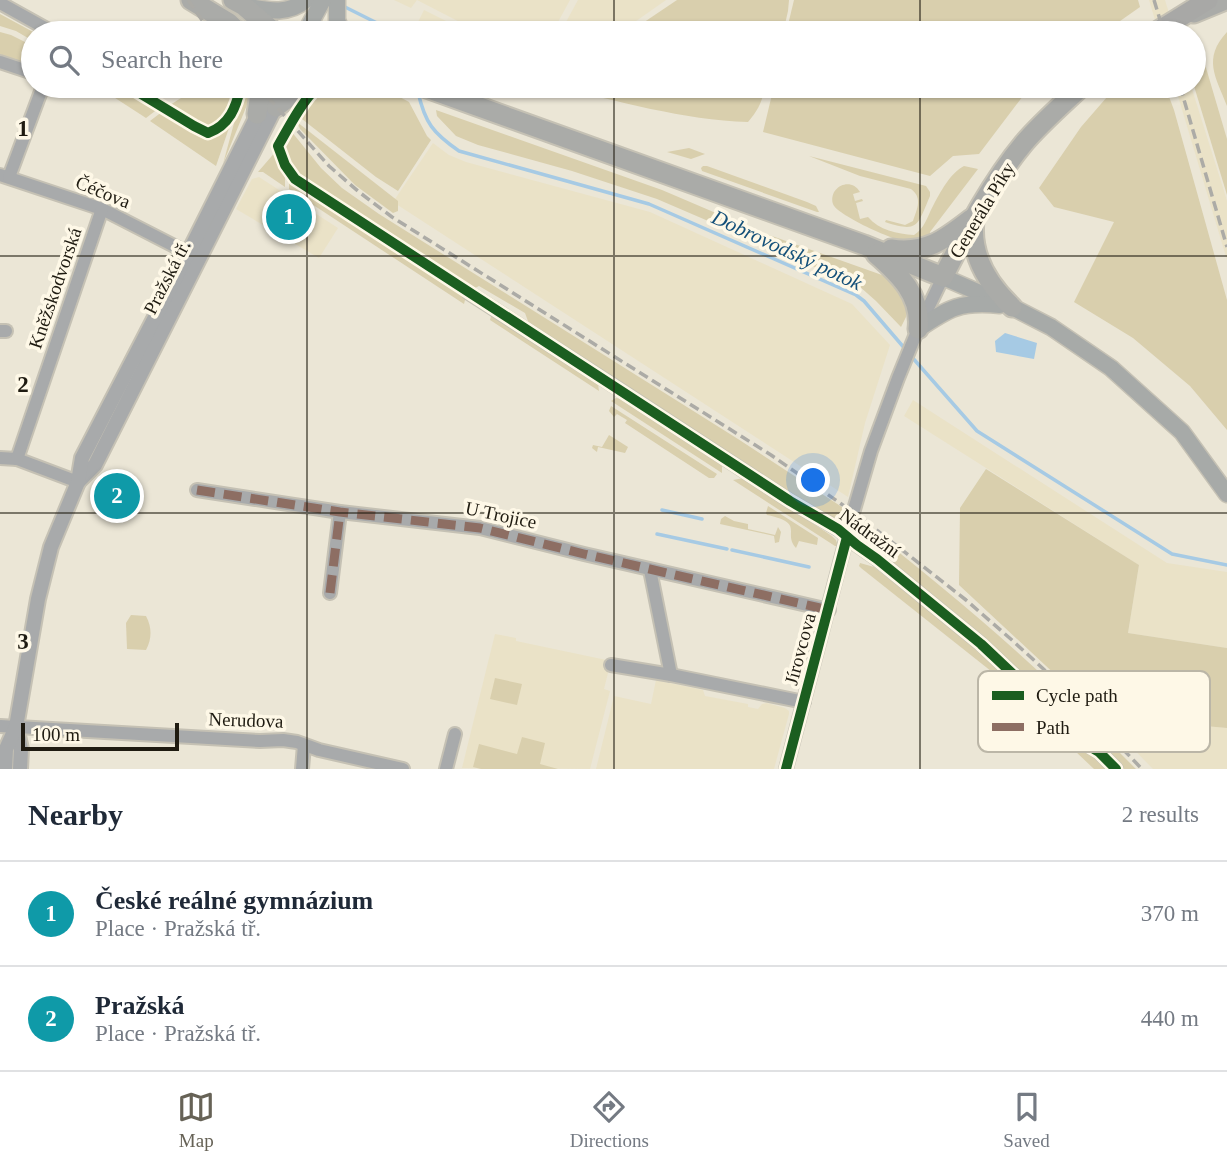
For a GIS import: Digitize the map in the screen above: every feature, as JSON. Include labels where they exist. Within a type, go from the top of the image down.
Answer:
[{"type":"highway","points":[[1174,21],[1208,0]]},
{"type":"main road","points":[[191,0],[223,21]]},
{"type":"main road","points":[[1178,21],[1225,0]]},
{"type":"main road","points":[[238,2],[281,12],[298,6],[325,3]]},
{"type":"main road","points":[[238,2],[261,21]]},
{"type":"main road","points":[[313,21],[325,3]]},
{"type":"main road","points":[[325,3],[337,21]]},
{"type":"main road","points":[[1189,21],[1227,8]]},
{"type":"main road","points":[[257,114],[259,98]]},
{"type":"main road","points":[[276,107],[288,98]]},
{"type":"main road","points":[[457,98],[864,245],[1012,307],[1051,327],[1111,368],[1182,432],[1227,494]]},
{"type":"main road","name":"Generála Píky","points":[[943,277],[986,195],[1007,165],[1026,141],[1070,98]]},
{"type":"main road","points":[[864,245],[902,251],[923,249],[936,244],[974,216]]},
{"type":"main road","points":[[974,216],[973,238],[980,265],[993,286],[1012,307]]},
{"type":"main road","points":[[864,245],[888,264],[910,289],[917,307],[918,329]]},
{"type":"main road","points":[[918,329],[945,311],[962,306],[986,304],[1012,307]]},
{"type":"street","points":[[0,3],[32,21]]},
{"type":"street","points":[[0,62],[21,69]]},
{"type":"street","points":[[4,176],[38,98]]},
{"type":"street","name":"Pražská tř.","points":[[5,769],[6,749],[16,727],[38,599],[51,547],[78,482],[82,458],[266,98]]},
{"type":"street","name":"Pražská tř.","points":[[78,482],[94,465],[280,98]]},
{"type":"street","name":"Čéčova","points":[[4,176],[102,209],[188,253]]},
{"type":"street","name":"Kněžskodvorská","points":[[16,459],[102,209]]},
{"type":"street","name":"Jírovcova","points":[[786,769],[871,451],[918,329],[943,277]]},
{"type":"street","name":"Nádražní","points":[[468,293],[790,501],[838,529],[981,644],[1010,671]]},
{"type":"street","points":[[0,458],[16,459],[78,482]]},
{"type":"street","name":"U Trojice","points":[[197,490],[341,512],[480,528],[650,570]]},
{"type":"street","points":[[330,593],[341,512]]},
{"type":"street","points":[[650,570],[671,675]]},
{"type":"street","name":"Jírovcova","points":[[650,570],[828,610]]},
{"type":"street","name":"Jírovcova","points":[[611,665],[804,702]]},
{"type":"street","name":"Nerudova","points":[[0,726],[290,741],[403,769]]},
{"type":"street","name":"Pražská tř.","points":[[16,727],[20,769]]},
{"type":"street","points":[[446,769],[455,734]]},
{"type":"street","points":[[302,769],[304,745]]},
{"type":"street","name":"Nádražní","points":[[1098,752],[1116,769]]},
{"type":"shaded area","points":[[394,0],[417,0],[411,8]]},
{"type":"shaded area","points":[[417,0],[570,0],[559,21],[458,21]]},
{"type":"shaded area","points":[[578,0],[666,0],[636,21],[567,21]]},
{"type":"shaded area","points":[[677,0],[789,0],[786,21],[646,21]]},
{"type":"shaded area","points":[[794,0],[1138,0],[1140,7],[1120,21],[789,21]]},
{"type":"shaded area","points":[[1149,0],[1165,0],[1171,21],[1155,21]]},
{"type":"shaded area","points":[[424,10],[446,21],[418,21]]},
{"type":"shaded area","points":[[0,14],[21,25],[21,34],[16,31],[0,26]]},
{"type":"shaded area","points":[[0,32],[21,40],[21,64],[0,59]]},
{"type":"shaded area","points":[[1227,32],[1227,106],[1213,68],[1213,60],[1219,42]]},
{"type":"shaded area","points":[[1206,68],[1227,139],[1227,195],[1198,98],[1206,98]]},
{"type":"shaded area","points":[[115,98],[143,98],[159,108],[146,118]]},
{"type":"shaded area","points":[[181,98],[234,98],[223,120],[213,128],[206,129],[167,107]]},
{"type":"shaded area","points":[[241,98],[250,98],[223,164]]},
{"type":"shaded area","points":[[310,98],[402,98],[409,102],[431,140],[398,191],[376,177],[299,114]]},
{"type":"shaded area","points":[[605,98],[762,98],[748,122],[699,118]]},
{"type":"shaded area","points":[[771,98],[1021,98],[979,154],[953,156],[930,176],[763,132]]},
{"type":"shaded area","points":[[1106,98],[1170,98],[1227,300],[1227,430],[1190,386],[1133,338],[1074,302],[1114,222],[1054,207],[1039,188],[1081,127]]},
{"type":"shaded area","points":[[1179,98],[1195,98],[1227,201],[1227,260]]},
{"type":"shaded area","points":[[436,110],[662,190],[758,231],[882,275],[892,281],[909,303],[906,317],[901,327],[859,286],[657,199],[456,136],[437,116]]},
{"type":"shaded area","points":[[163,111],[203,134],[215,133],[230,120],[216,166],[150,121]]},
{"type":"shaded area","points":[[297,122],[398,201],[398,211],[393,213],[355,185],[300,129]]},
{"type":"shaded area","points":[[291,131],[321,168],[342,188],[379,214],[738,439],[845,509],[844,514],[839,518],[829,518],[529,324],[525,313],[479,286],[473,289],[352,213],[303,179],[290,166],[283,148]]},
{"type":"shaded area","points":[[433,143],[449,155],[466,162],[650,212],[852,304],[890,345],[865,423],[848,497],[393,202]]},
{"type":"shaded area","points":[[689,148],[705,154],[691,159],[667,152]]},
{"type":"shaded area","points":[[277,150],[285,171],[285,187],[263,172],[258,172]]},
{"type":"shaded area","points":[[809,156],[926,186],[930,196],[919,220],[911,227],[885,222],[886,220],[905,225],[913,221],[918,200],[915,192],[860,176]]},
{"type":"shaded area","points":[[703,166],[807,202],[816,206],[819,212],[702,171]]},
{"type":"shaded area","points":[[964,166],[978,169],[930,232],[929,241],[901,240],[886,235],[853,220],[833,204],[832,198],[837,189],[846,184],[851,185],[860,192],[853,194],[855,201],[863,201],[856,203],[860,219],[868,217],[889,230],[914,235],[923,226],[946,184],[954,173]]},
{"type":"shaded area","points":[[289,174],[294,180],[463,292],[466,296],[464,304],[289,189]]},
{"type":"shaded area","points":[[259,177],[338,228],[319,258],[236,209],[252,179]]},
{"type":"shaded area","points":[[491,316],[593,378],[599,391],[490,320]]},
{"type":"shaded area","points":[[622,399],[715,459],[722,466],[722,473],[611,401]]},
{"type":"shaded area","points":[[913,400],[1167,563],[1227,572],[1227,648],[1128,633],[1139,565],[904,416]]},
{"type":"shaded area","points":[[611,406],[717,474],[714,478],[709,478],[625,423],[627,420],[617,414],[614,417],[609,411]]},
{"type":"shaded area","points":[[609,435],[628,447],[625,453],[598,447],[597,452],[592,448],[593,445],[602,447]]},
{"type":"shaded area","points":[[986,469],[1139,565],[1128,633],[1227,648],[1227,728],[1210,726],[1210,671],[1051,671],[959,585],[960,508]]},
{"type":"shaded area","points":[[744,478],[832,536],[838,546],[733,480]]},
{"type":"shaded area","points":[[768,506],[818,538],[817,545],[799,541],[796,548],[792,543],[790,525],[767,515]]},
{"type":"shaded area","points":[[725,516],[748,524],[748,529],[775,535],[778,527],[781,532],[779,542],[775,543],[774,536],[720,524]]},
{"type":"shaded area","points":[[861,522],[954,597],[1038,671],[1018,671],[974,630],[863,539]]},
{"type":"shaded area","points":[[860,563],[874,567],[949,626],[1000,671],[991,671],[859,566]]},
{"type":"shaded area","points":[[131,615],[146,616],[148,620],[150,637],[146,650],[127,649],[126,623]]},
{"type":"shaded area","points":[[495,634],[611,661],[604,689],[610,691],[590,769],[462,768]]},
{"type":"shaded area","points":[[495,678],[522,684],[517,705],[490,699]]},
{"type":"shaded area","points":[[656,680],[703,690],[705,696],[748,704],[748,707],[758,709],[767,703],[789,711],[774,769],[596,769],[614,696],[651,704]]},
{"type":"shaded area","points":[[1210,726],[1227,728],[1227,769],[1153,769],[1136,752],[1210,752]]},
{"type":"shaded area","points":[[522,737],[545,743],[540,764],[558,769],[473,767],[479,744],[517,754]]},
{"type":"shaded area","points":[[1076,752],[1089,752],[1108,769],[1094,769]]},
{"type":"shaded area","points":[[1107,752],[1119,752],[1136,769],[1122,769]]},
{"type":"water","points":[[1005,333],[1037,343],[1034,359],[996,352],[995,341]]},
{"type":"waterway","name":"Dobrovodský potok","points":[[341,5],[373,21]]},
{"type":"waterway","name":"Dobrovodský potok","points":[[420,98],[431,126],[459,151],[649,204],[856,295],[906,350]]},
{"type":"waterway","name":"Dobrovodský potok","points":[[911,356],[977,431],[1172,554],[1227,565]]},
{"type":"waterway","points":[[662,510],[702,519]]},
{"type":"waterway","points":[[657,534],[727,549]]},
{"type":"waterway","points":[[732,550],[809,567]]},
{"type":"railway","points":[[188,0],[203,21]]},
{"type":"railway","points":[[1154,0],[1160,21]]},
{"type":"railway","points":[[269,98],[329,166],[392,217],[771,455],[860,517],[966,600],[1046,671]]},
{"type":"railway","points":[[1184,98],[1227,247]]},
{"type":"railway","points":[[1126,752],[1142,769]]},
{"type":"marked path","points":[[197,490],[340,512],[480,528],[829,610]]},
{"type":"marked path","points":[[330,593],[340,512]]},
{"type":"cycle path","points":[[148,98],[208,133],[227,120],[238,98]]},
{"type":"cycle path","points":[[308,98],[278,146],[285,165],[295,179],[790,501],[838,529],[981,644],[1010,671]]},
{"type":"cycle path","points":[[786,769],[847,537]]},
{"type":"cycle path","points":[[1099,752],[1116,769]]},
{"type":"place","name":"České reálné gymnázium","points":[[289,217]]},
{"type":"place","name":"Pražská","points":[[117,496]]}]
